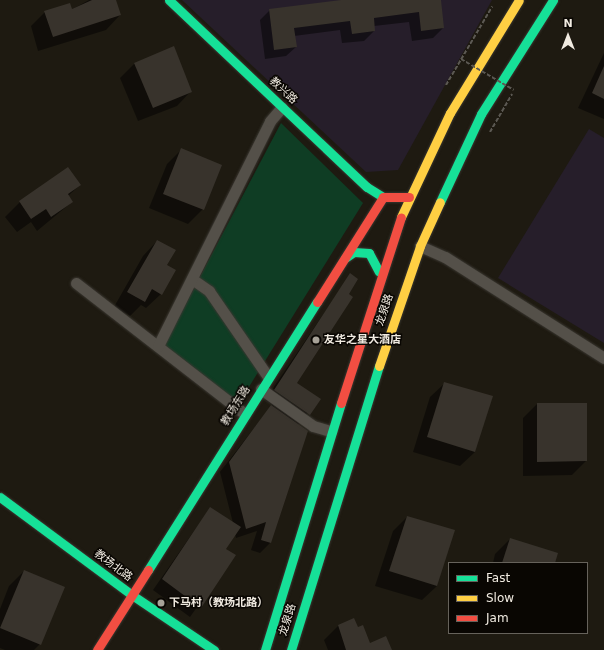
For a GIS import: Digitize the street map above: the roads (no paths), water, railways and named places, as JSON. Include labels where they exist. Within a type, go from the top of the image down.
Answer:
[{"type":"main road","name":"教兴路","points":[[169,0],[367,187],[383,197]]},
{"type":"main road","name":"龙泉路","points":[[265,650],[379,272],[409,197],[450,113],[519,0]]},
{"type":"main road","name":"龙泉路","points":[[291,650],[369,394],[420,246],[481,114],[553,0]]},
{"type":"main road","points":[[383,197],[409,197]]},
{"type":"main road","name":"教场东路","points":[[98,650],[268,377],[383,197]]},
{"type":"main road","points":[[345,258],[359,251],[369,253],[375,259],[379,272]]},
{"type":"main road","name":"教场北路","points":[[0,497],[132,595],[214,650]]},
{"type":"street","points":[[158,346],[270,121],[282,107]]},
{"type":"street","points":[[420,246],[445,257],[604,358]]},
{"type":"street","points":[[192,279],[209,291],[268,377]]},
{"type":"street","points":[[76,284],[245,414]]},
{"type":"street","points":[[261,389],[313,426],[331,431]]},
{"type":"place","name":"友华之星大酒店","points":[[316,340]]},
{"type":"place","name":"下马村（教场北路）","points":[[161,603]]}]
